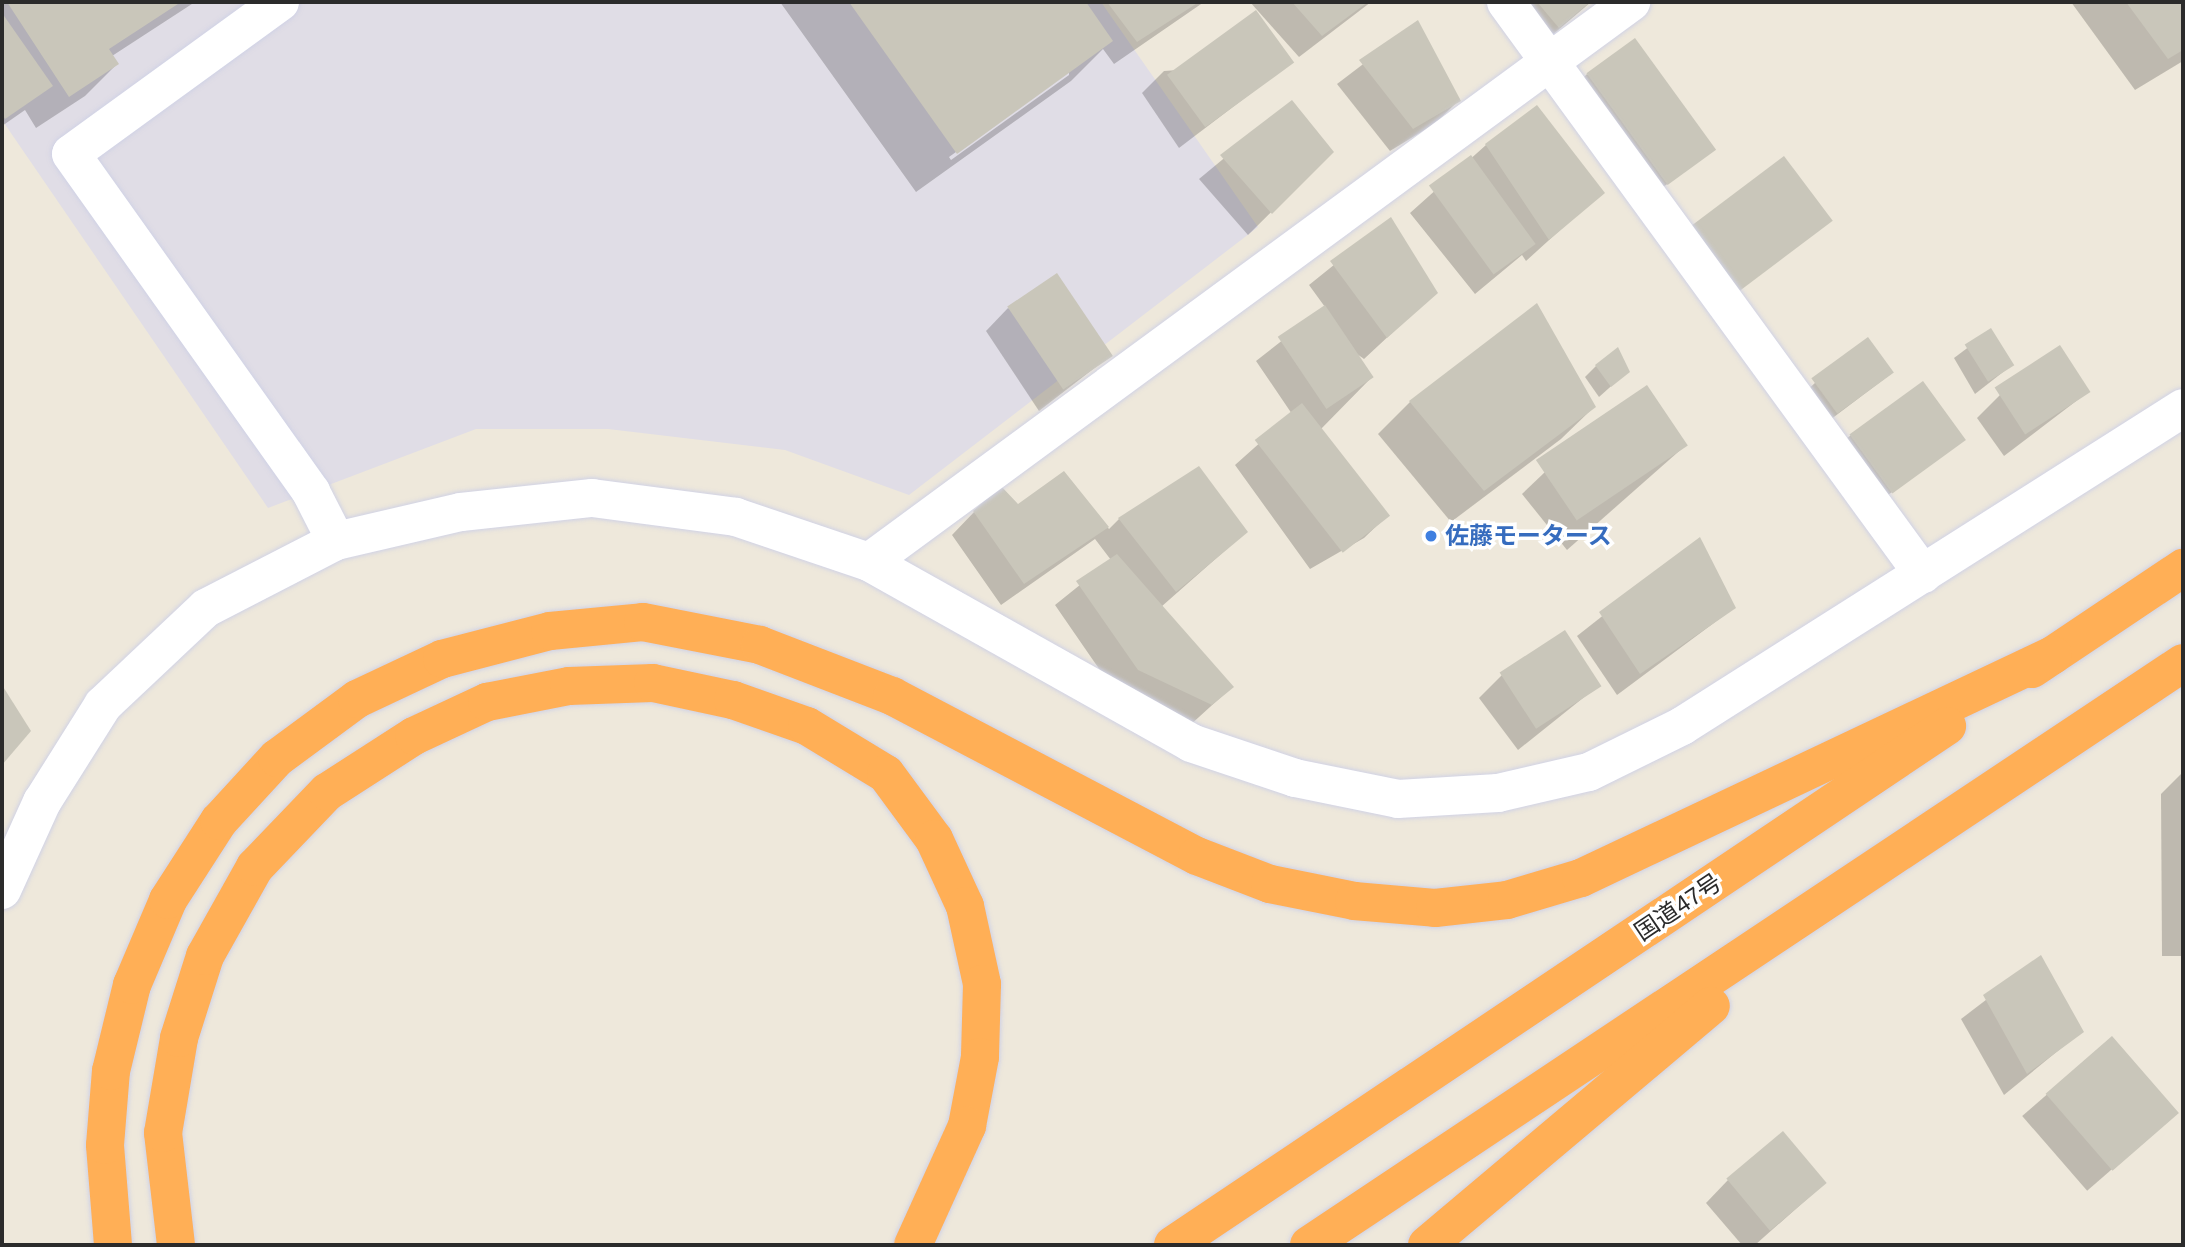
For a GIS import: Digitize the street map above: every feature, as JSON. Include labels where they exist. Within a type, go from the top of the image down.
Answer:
[{"type":"highway","name":"国道47号","points":[[1173,1245],[2183,568]]},
{"type":"highway","points":[[113,1245],[105,1145],[111,1071],[132,985],[169,900],[219,821],[277,758],[357,699],[442,659],[550,631],[643,622],[760,645],[892,696],[1197,856],[1270,884],[1354,901],[1435,908],[1507,900],[1581,878],[2053,654]]},
{"type":"highway","points":[[1309,1245],[1843,894],[2183,663]]},
{"type":"highway","points":[[176,1245],[163,1133],[179,1038],[205,956],[255,867],[327,792],[414,736],[487,702],[569,686],[653,683],[733,700],[807,726],[886,774],[934,839],[965,906],[982,984],[980,1057],[967,1126],[914,1245]]},
{"type":"highway","points":[[1427,1245],[1843,894]]},
{"type":"street","points":[[280,2],[71,154],[311,492],[336,541]]},
{"type":"street","points":[[1506,2],[1923,574]]},
{"type":"street","points":[[869,562],[1631,2]]},
{"type":"street","points":[[2,890],[42,802],[103,705],[206,608],[336,541],[461,512],[592,498],[736,517],[869,562],[1191,743],[1295,778],[1398,799],[1498,793],[1589,772],[1682,726],[2183,408]]},
{"type":"shaded area","points":[[2,2],[1101,2],[1258,227],[909,495],[785,450],[608,429],[476,429],[268,508],[2,120]]},
{"type":"building","points":[[7,2],[181,2],[109,49],[119,64],[69,97]]},
{"type":"building","points":[[849,2],[1086,2],[1113,41],[957,154]]},
{"type":"building","points":[[1107,2],[1199,2],[1137,42]]},
{"type":"building","points":[[1292,2],[1368,2],[1322,36]]},
{"type":"building","points":[[1537,2],[1590,2],[1559,28]]},
{"type":"building","points":[[2126,2],[2183,2],[2183,50],[2168,59]]},
{"type":"building","points":[[1256,10],[1294,63],[1205,127],[1167,75]]},
{"type":"building","points":[[2,13],[53,86],[5,119],[2,114]]},
{"type":"building","points":[[1418,20],[1461,101],[1413,129],[1359,60]]},
{"type":"building","points":[[1635,38],[1716,150],[1668,185],[1586,73]]},
{"type":"building","points":[[1292,100],[1334,152],[1272,214],[1220,155]]},
{"type":"building","points":[[1537,105],[1605,193],[1549,240],[1485,144]]},
{"type":"building","points":[[1471,155],[1536,244],[1494,275],[1429,186]]},
{"type":"building","points":[[1784,156],[1833,221],[1739,292],[1690,227]]},
{"type":"building","points":[[1391,217],[1438,293],[1387,338],[1330,261]]},
{"type":"building","points":[[1057,273],[1113,356],[1063,389],[1007,307]]},
{"type":"building","points":[[1537,303],[1596,407],[1484,491],[1409,401]]},
{"type":"building","points":[[1325,305],[1374,377],[1326,409],[1278,337]]},
{"type":"building","points":[[1991,328],[2014,365],[1988,382],[1965,344]]},
{"type":"building","points":[[1868,337],[1894,373],[1837,414],[1811,378]]},
{"type":"building","points":[[2060,345],[2090,392],[2025,434],[1995,387]]},
{"type":"building","points":[[1618,347],[1630,372],[1611,387],[1595,365]]},
{"type":"building","points":[[1923,381],[1966,440],[1892,494],[1849,434]]},
{"type":"building","points":[[1647,385],[1688,446],[1577,520],[1536,460]]},
{"type":"building","points":[[1302,403],[1390,516],[1343,553],[1255,440]]},
{"type":"building","points":[[1199,466],[1248,532],[1176,592],[1118,518]]},
{"type":"building","points":[[1064,471],[1109,527],[1024,584],[973,511],[1001,486],[1018,504]]},
{"type":"building","points":[[1700,537],[1736,608],[1640,674],[1599,612]]},
{"type":"building","points":[[1117,554],[1234,687],[1212,705],[1138,670],[1076,581]]},
{"type":"building","points":[[1565,630],[1601,686],[1536,729],[1500,672]]},
{"type":"building","points":[[2,685],[31,731],[2,765]]},
{"type":"building","points":[[2041,955],[2084,1032],[2027,1074],[1983,995]]},
{"type":"building","points":[[2112,1036],[2179,1113],[2113,1171],[2046,1094]]},
{"type":"building","points":[[1783,1131],[1827,1183],[1770,1231],[1726,1179]]},
{"type":"place","name":"佐藤モータース","points":[[1431,536]]}]
